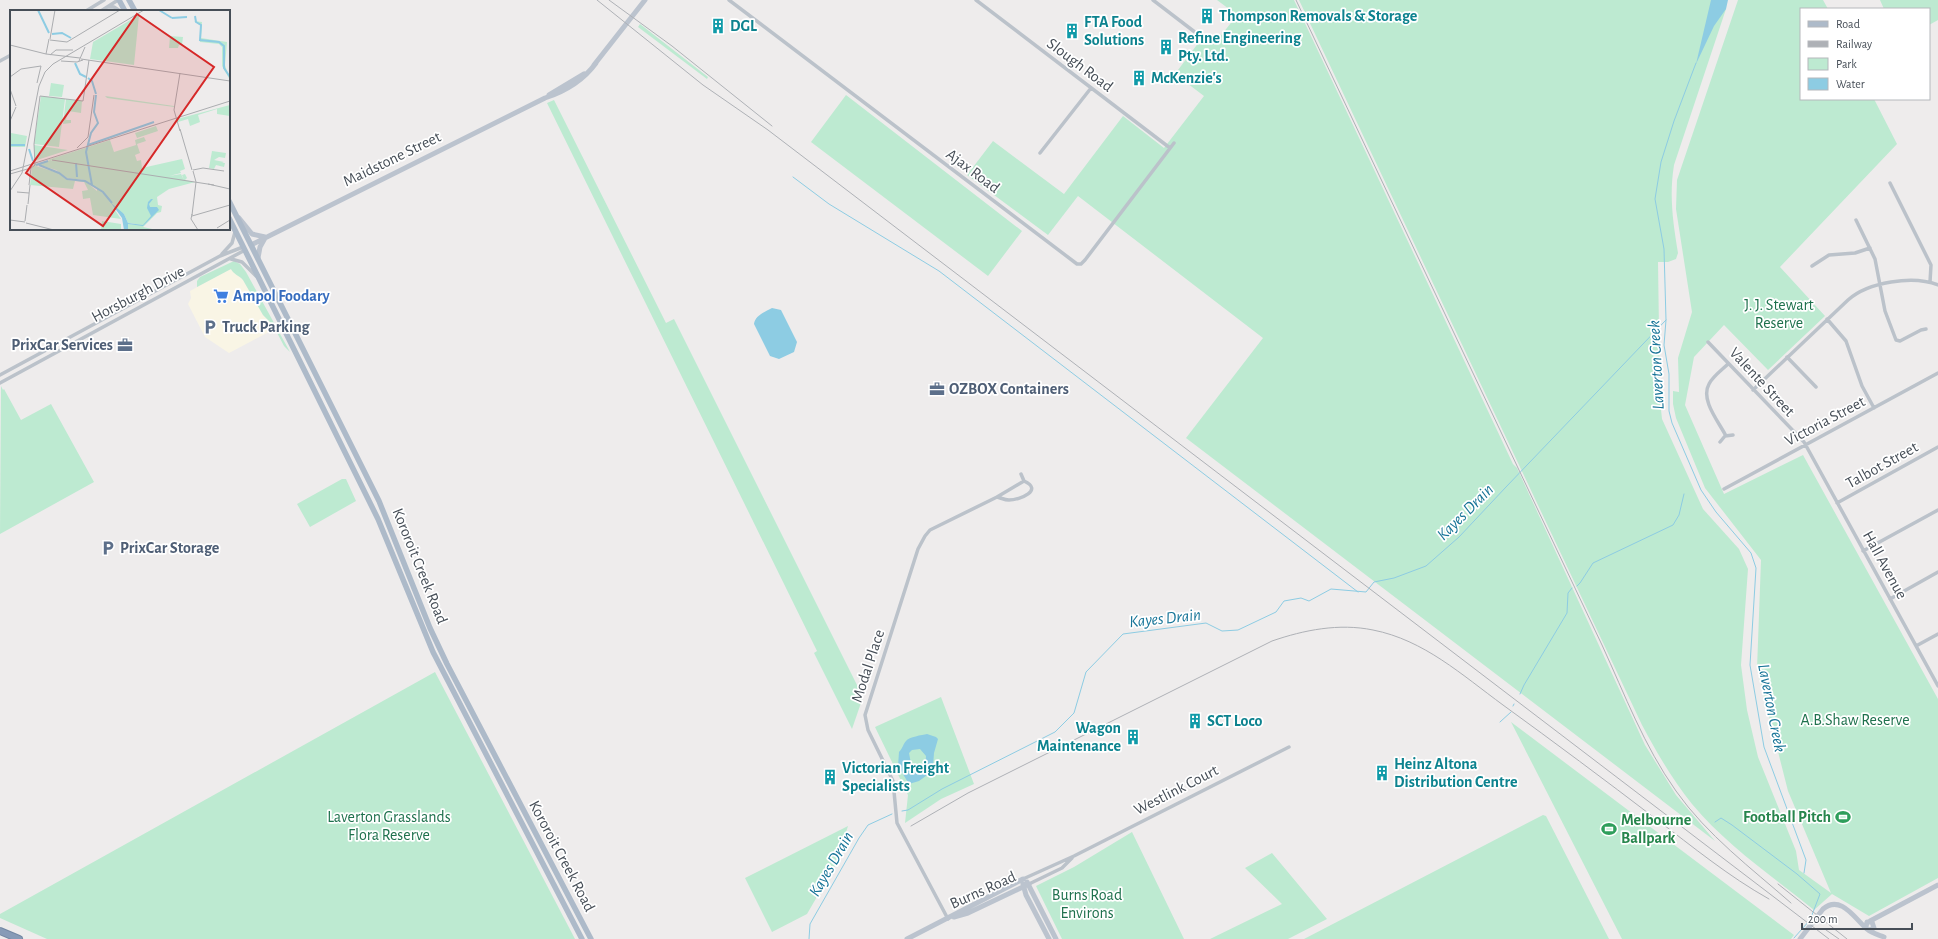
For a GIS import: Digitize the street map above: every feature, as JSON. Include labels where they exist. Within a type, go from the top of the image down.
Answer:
[{"type":"highway","points":[[0,931],[19,939]]},
{"type":"main road","points":[[118,0],[124,10]]},
{"type":"main road","points":[[129,0],[134,10]]},
{"type":"main road","name":"Kororoit Creek Road","points":[[230,203],[389,524],[430,628],[591,939]]},
{"type":"main road","name":"Kororoit Creek Road","points":[[230,220],[382,527],[421,626],[445,676],[582,939]]},
{"type":"main road","points":[[244,249],[251,245]]},
{"type":"main road","points":[[307,376],[315,373]]},
{"type":"main road","points":[[354,469],[361,465]]},
{"type":"main road","points":[[445,676],[452,672]]},
{"type":"main road","points":[[553,884],[561,880]]},
{"type":"street","points":[[88,10],[104,0]]},
{"type":"street","points":[[103,10],[118,0]]},
{"type":"street","name":"Maidstone Street","points":[[251,245],[545,98],[580,77],[596,64],[645,0]]},
{"type":"street","name":"Ajax Road","points":[[729,0],[1078,265],[1083,263],[1174,143]]},
{"type":"street","name":"Slough Road","points":[[976,0],[1170,148]]},
{"type":"street","points":[[1153,0],[1200,36]]},
{"type":"street","points":[[108,8],[118,10]]},
{"type":"street","points":[[0,61],[10,56]]},
{"type":"street","points":[[1040,153],[1091,88]]},
{"type":"street","points":[[1890,183],[1931,265],[1930,282]]},
{"type":"street","points":[[234,211],[250,232],[257,236],[266,237],[260,248],[258,258]]},
{"type":"street","points":[[1856,220],[1876,263],[1885,311],[1896,340],[1900,341],[1926,329]]},
{"type":"street","points":[[220,256],[232,243],[235,231]]},
{"type":"street","points":[[1812,266],[1829,255],[1855,253],[1870,248]]},
{"type":"street","name":"Horsburgh Drive","points":[[0,375],[220,256],[244,249]]},
{"type":"street","name":"Horsburgh Drive","points":[[0,383],[228,260],[244,249]]},
{"type":"street","points":[[228,260],[236,259],[242,262],[261,282]]},
{"type":"street","points":[[185,275],[188,281]]},
{"type":"street","points":[[1753,390],[1855,294],[1867,288],[1913,280],[1930,282],[1938,285]]},
{"type":"street","points":[[125,307],[128,313]]},
{"type":"street","points":[[1827,319],[1846,341],[1860,382],[1874,408]]},
{"type":"street","name":"Valente Street","points":[[1708,342],[1805,446]]},
{"type":"street","points":[[1787,357],[1816,387]]},
{"type":"street","points":[[31,359],[34,364]]},
{"type":"street","points":[[1726,436],[1709,403],[1707,391],[1712,380],[1728,364]]},
{"type":"street","name":"Victoria Street","points":[[1724,489],[1938,373]]},
{"type":"street","points":[[1720,442],[1726,436],[1733,435]]},
{"type":"street","name":"Hall Avenue","points":[[1805,446],[1938,686]]},
{"type":"street","name":"Talbot Street","points":[[1837,503],[1938,447]]},
{"type":"street","points":[[997,497],[1009,500],[1024,498],[1030,494],[1032,490],[1030,485],[1024,481],[1021,474]]},
{"type":"street","name":"Modal Place","points":[[948,919],[897,823],[892,777],[868,730],[865,715],[916,556],[925,536],[937,526],[997,497],[1024,481]]},
{"type":"street","points":[[1863,551],[1938,510]]},
{"type":"street","points":[[1890,599],[1938,572]]},
{"type":"street","points":[[1916,646],[1938,634]]},
{"type":"street","name":"Westlink Court","points":[[1023,879],[1074,856],[1289,747]]},
{"type":"street","name":"Westlink Court","points":[[1029,884],[1062,868],[1074,856]]},
{"type":"street","points":[[1023,879],[1029,884],[1056,939]]},
{"type":"street","points":[[1023,879],[1023,887],[1049,939]]},
{"type":"street","name":"Burns Road","points":[[907,939],[1023,879]]},
{"type":"street","name":"Burns Road","points":[[948,919],[968,913],[1029,884]]},
{"type":"street","points":[[1867,929],[1866,923],[1872,924],[1883,915],[1938,884]]},
{"type":"street","points":[[1800,939],[1823,909],[1828,905],[1841,905],[1856,917],[1867,929],[1885,938]]},
{"type":"street","points":[[1856,917],[1872,924],[1885,938]]},
{"type":"street","points":[[1867,929],[1872,930],[1872,924]]},
{"type":"shaded area","points":[[230,269],[243,280],[263,315],[271,322],[277,332],[267,333],[229,353],[205,337],[188,304],[191,298],[190,291]]},
{"type":"green space","points":[[1217,0],[1294,0],[1513,464],[1517,468],[1645,745],[1676,795],[1715,841],[1186,438],[1263,338],[1078,196],[1048,235],[967,175],[993,141],[1064,194],[1123,116],[1164,148],[1204,96],[1175,74],[1205,34],[1216,42],[1237,15]]},
{"type":"green space","points":[[1299,0],[1717,0],[1726,9],[1674,165],[1672,187],[1673,220],[1678,253],[1676,259],[1668,262],[1658,262],[1660,400],[1662,419],[1703,509],[1739,549],[1748,569],[1741,665],[1747,710],[1758,757],[1796,851],[1799,870],[1831,893],[1788,791],[1757,669],[1761,560],[1705,488],[1676,418],[1673,404],[1673,391],[1679,392],[1678,358],[1692,312],[1676,209],[1677,180],[1738,0],[1823,0],[1827,8],[1800,8],[1800,100],[1875,100],[1897,144],[1780,267],[1825,316],[1768,370],[1724,325],[1694,357],[1685,405],[1724,494],[1803,455],[1938,699],[1938,878],[1869,916],[1832,894],[1814,910],[1734,847],[1705,819],[1685,795],[1665,766],[1642,725]]},
{"type":"green space","points":[[1880,0],[1938,0],[1938,20],[1930,24],[1930,8],[1884,8]]},
{"type":"green space","points":[[640,24],[708,77],[707,79],[638,27]]},
{"type":"green space","points":[[846,95],[1022,231],[988,276],[811,142]]},
{"type":"green space","points":[[554,100],[666,323],[674,319],[863,697],[852,729],[814,653],[817,651],[547,103]]},
{"type":"green space","points":[[234,261],[240,264],[246,272],[290,352],[284,346],[273,325],[263,315],[243,280],[231,269],[197,287],[197,281],[200,277]]},
{"type":"green space","points":[[1,386],[21,420],[51,404],[94,482],[0,534]]},
{"type":"green space","points":[[342,479],[346,479],[356,501],[310,527],[297,504]]},
{"type":"green space","name":"Laverton Grasslands Flora Reserve","points":[[435,672],[575,939],[47,939],[0,918],[0,914]]},
{"type":"green space","points":[[941,697],[974,784],[941,799],[905,823],[908,795],[875,727]]},
{"type":"green space","name":"Melbourne Ballpark","points":[[1511,722],[1794,935],[1791,939],[1622,939]]},
{"type":"green space","points":[[1543,815],[1546,816],[1609,939],[1304,939]]},
{"type":"green space","points":[[848,826],[836,864],[807,914],[772,932],[745,878]]},
{"type":"green space","name":"Burns Road Environs","points":[[1132,832],[1184,939],[1062,939],[1036,886],[1074,867]]},
{"type":"green space","points":[[1272,853],[1327,919],[1288,939],[1210,939],[1282,904],[1245,868]]},
{"type":"water","points":[[1711,0],[1728,0],[1726,9],[1714,26],[1696,64]]},
{"type":"water","points":[[772,308],[781,310],[797,342],[794,352],[779,359],[770,356],[754,324],[758,316]]},
{"type":"water","points":[[927,734],[938,739],[934,753],[933,767],[930,773],[919,781],[909,784],[898,766],[899,752],[908,740],[913,737]],"holes":[[[920,749],[926,756],[925,769],[917,774],[912,769],[909,753],[912,750]]]},
{"type":"waterway","name":"Laverton Creek","points":[[1696,63],[1674,121],[1661,162],[1655,199],[1664,249],[1666,320],[1664,345],[1669,374],[1669,411],[1672,423],[1701,490],[1716,512],[1751,553],[1756,568],[1750,665],[1764,747],[1806,860],[1804,873]]},
{"type":"waterway","points":[[793,177],[829,204],[939,271],[1358,592]]},
{"type":"waterway","name":"Kayes Drain","points":[[902,811],[908,810],[942,789],[1055,732],[1074,713],[1086,672],[1123,634],[1206,623],[1222,631],[1238,630],[1276,612],[1284,601],[1301,598],[1309,601],[1331,589],[1366,592],[1374,582],[1394,578],[1426,566],[1459,537],[1666,320]]},
{"type":"waterway","points":[[1577,586],[1593,563],[1673,525],[1679,515],[1684,494]]},
{"type":"waterway","points":[[1520,694],[1567,613],[1568,593],[1572,588]]},
{"type":"waterway","points":[[1500,722],[1511,712]]},
{"type":"waterway","name":"Kayes Drain","points":[[809,939],[810,924],[859,838],[868,825],[892,814]]},
{"type":"waterway","points":[[1715,822],[1721,818],[1732,825],[1797,874],[1820,894],[1810,920],[1794,938]]},
{"type":"railway","points":[[597,0],[703,85],[768,130],[1829,939]]},
{"type":"railway","points":[[609,0],[672,46],[772,126]]},
{"type":"railway","points":[[1296,0],[1654,756],[1676,791],[1701,822],[1715,837],[1791,903]]},
{"type":"railway","points":[[911,826],[968,793],[1272,641],[1296,634],[1322,629],[1347,627],[1360,628],[1392,635],[1426,650],[1442,660],[1580,761],[1711,861],[1739,881],[1769,899]]},
{"type":"railway","points":[[1778,884],[1847,939]]},
{"type":"railway","points":[[1826,930],[1839,939]]},
{"type":"place","name":"Thompson Removals & Storage","points":[[1207,16]]},
{"type":"place","name":"DGL","points":[[718,26]]},
{"type":"place","name":"FTA Food Solutions","points":[[1072,31]]},
{"type":"place","name":"Refine Engineering Pty. Ltd.","points":[[1166,47]]},
{"type":"place","name":"McKenzie's","points":[[1139,78]]},
{"type":"place","name":"Ampol Foodary","points":[[221,296]]},
{"type":"place","name":"Truck Parking","points":[[210,327]]},
{"type":"place","name":"PrixCar Services","points":[[125,345]]},
{"type":"place","name":"OZBOX Containers","points":[[937,389]]},
{"type":"place","name":"PrixCar Storage","points":[[108,548]]},
{"type":"place","name":"SCT Loco","points":[[1195,721]]},
{"type":"place","name":"Wagon Maintenance","points":[[1133,737]]},
{"type":"place","name":"Heinz Altona Distribution Centre","points":[[1382,773]]},
{"type":"place","name":"Victorian Freight Specialists","points":[[830,777]]},
{"type":"place","name":"Football Pitch","points":[[1843,817]]},
{"type":"place","name":"Melbourne Ballpark","points":[[1609,829]]},
{"type":"park label","name":"J. J. Stewart Reserve","points":[[1779,314]]},
{"type":"park label","name":"A.B.Shaw Reserve","points":[[1855,720]]}]
